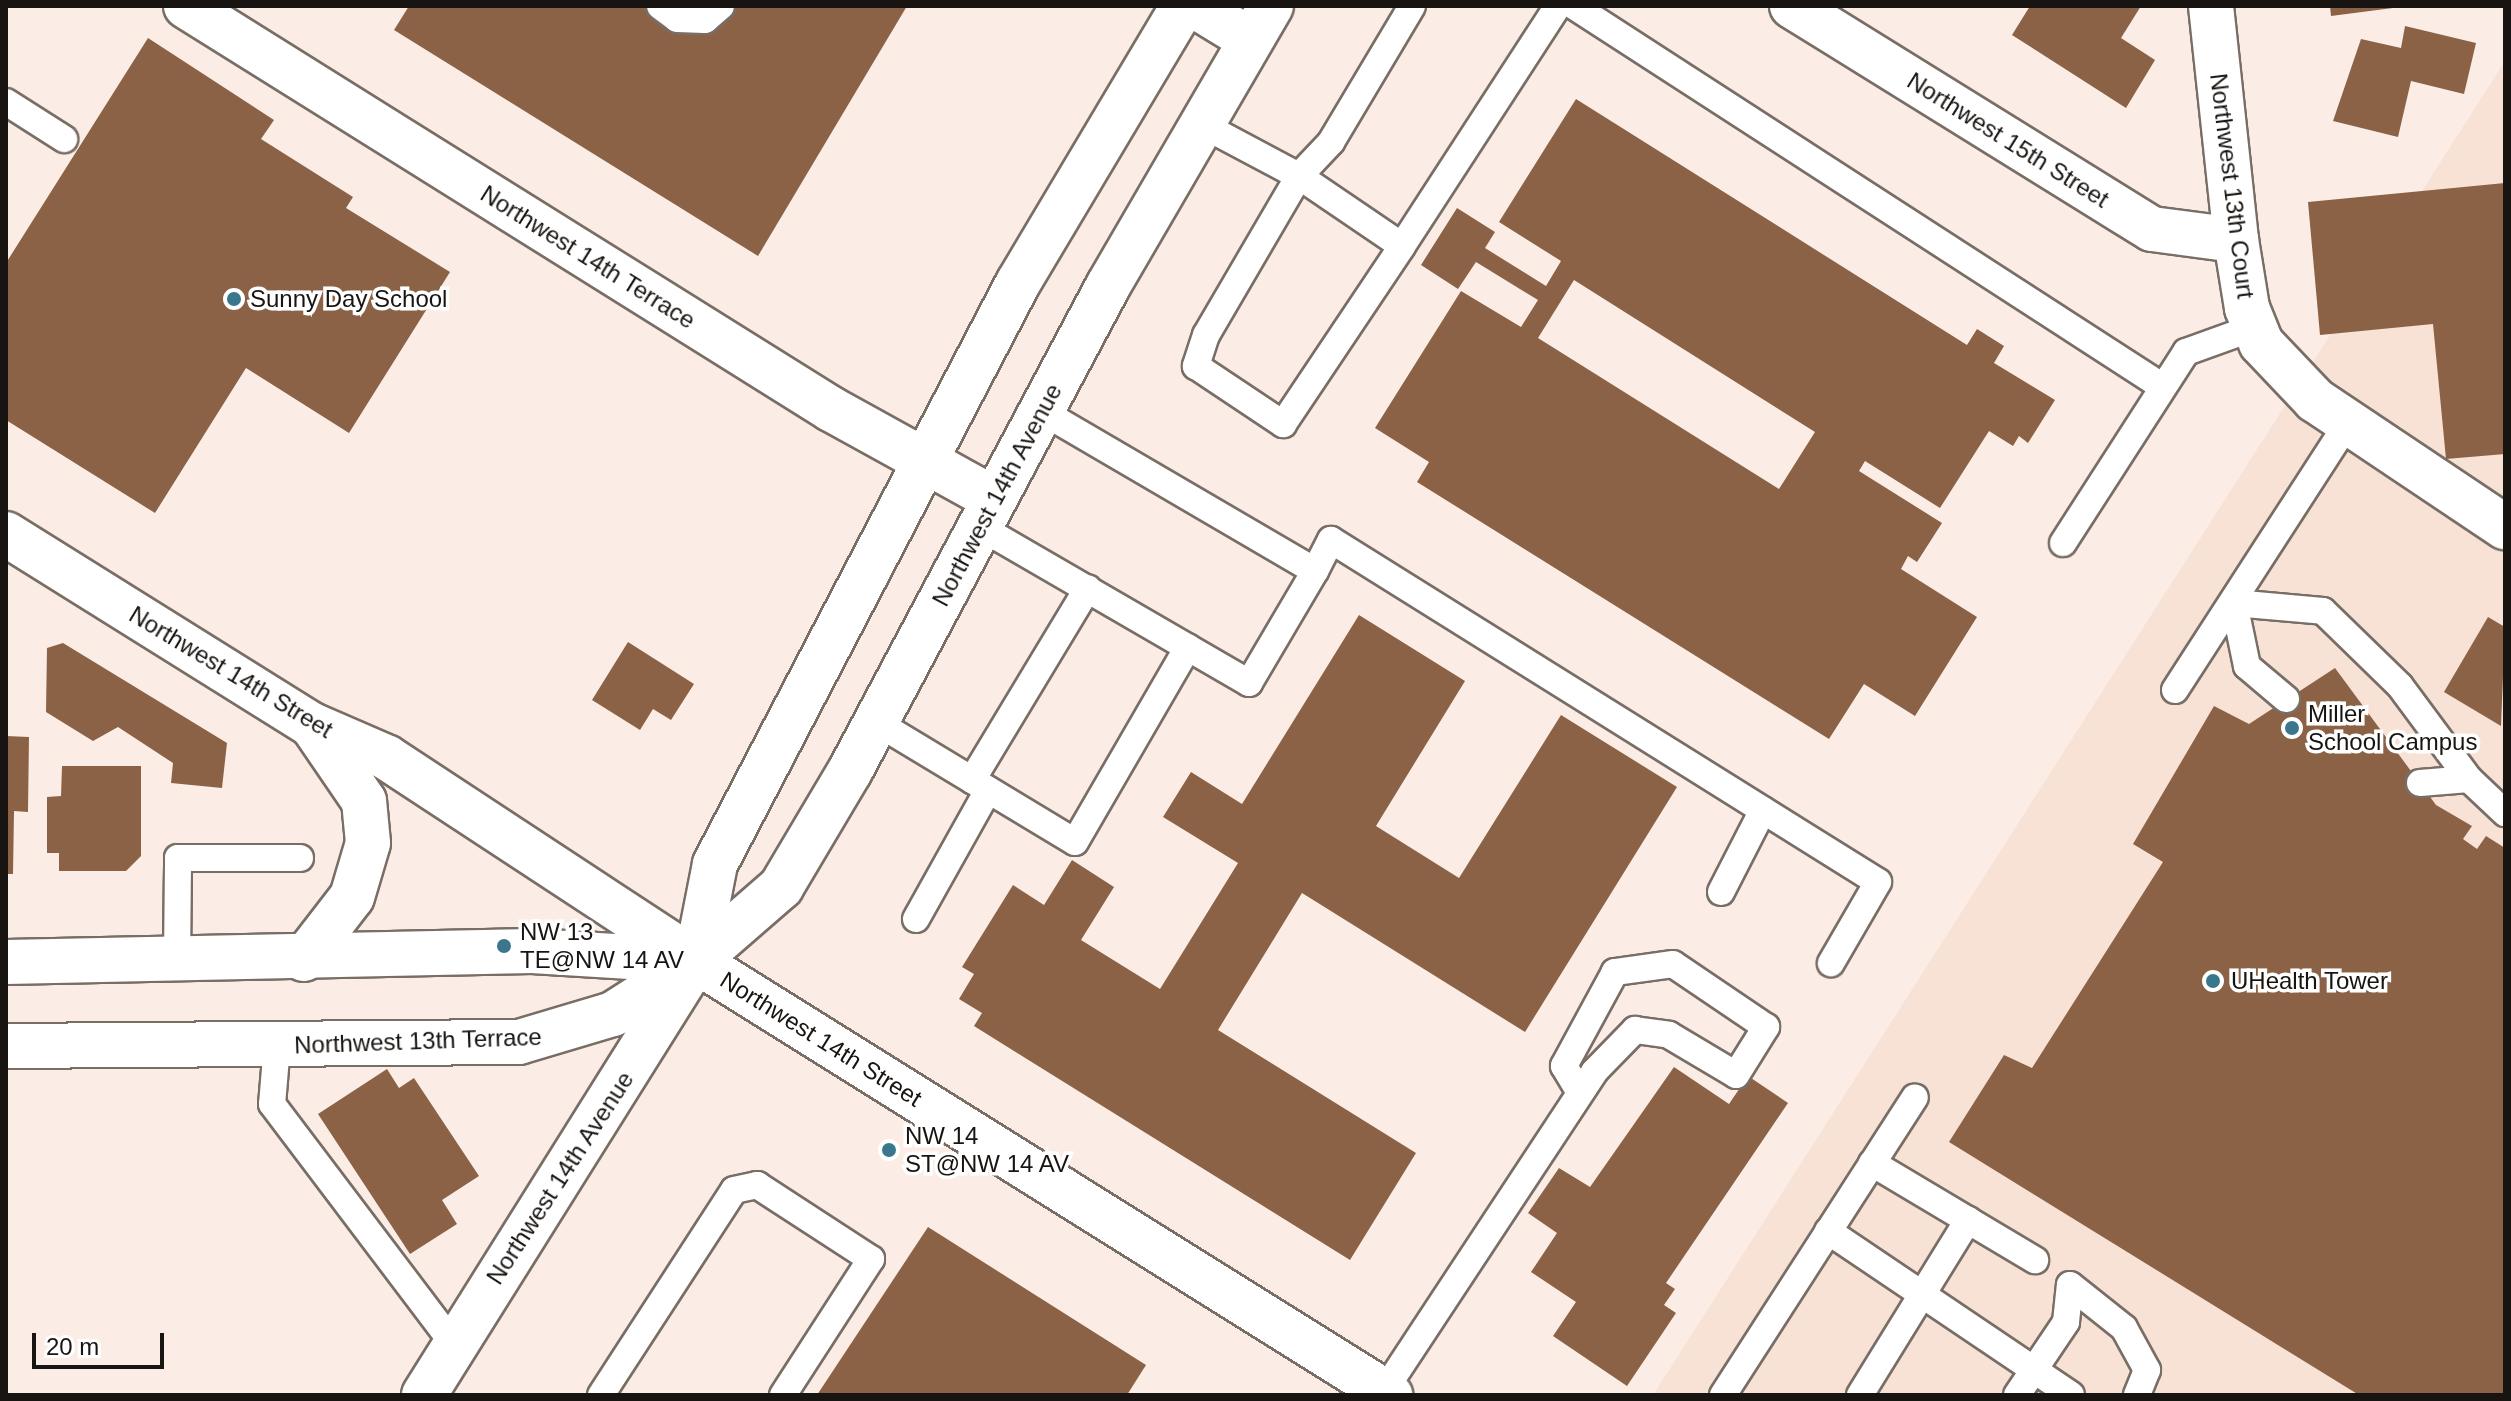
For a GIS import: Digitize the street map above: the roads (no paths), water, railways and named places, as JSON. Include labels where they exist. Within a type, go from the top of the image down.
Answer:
[{"type":"street","name":"Northwest 14th Terrace","points":[[186,6],[831,409],[927,462],[987,513]]},
{"type":"street","name":"Northwest 14th Avenue","points":[[696,961],[715,864],[1038,247],[1183,6]]},
{"type":"street","points":[[1195,6],[1260,23]]},
{"type":"street","name":"Northwest 15th Street","points":[[1792,6],[2152,229],[2236,240]]},
{"type":"street","name":"Northwest 13th Court","points":[[2211,6],[2236,240],[2255,327],[2281,371],[2348,423],[2505,527]]},
{"type":"street","name":"Northwest 14th Avenue","points":[[424,1395],[453,1343],[696,961],[781,887],[876,722],[1041,411],[1260,23]]},
{"type":"street","name":"Northwest 14th Street","points":[[6,534],[312,725],[386,757],[696,961],[1387,1393]]},
{"type":"street","points":[[304,959],[352,897],[368,843],[364,801],[312,725]]},
{"type":"street","points":[[6,962],[304,959],[532,951],[696,961]]},
{"type":"street","name":"Northwest 13th Terrace","points":[[6,1046],[277,1045],[547,1039],[613,1014],[696,961]]},
{"type":"lane","points":[[660,6],[677,19],[705,20],[721,6]]},
{"type":"lane","points":[[1412,6],[1331,142],[1299,176],[1195,358],[1200,373],[1274,424],[1283,424],[1558,6]]},
{"type":"lane","points":[[1574,6],[2163,387]]},
{"type":"lane","points":[[6,102],[64,139]]},
{"type":"lane","points":[[1201,124],[1299,176],[1402,246]]},
{"type":"lane","points":[[2063,543],[2186,352],[2255,327]]},
{"type":"lane","points":[[1041,411],[1315,571]]},
{"type":"lane","points":[[2175,690],[2348,423]]},
{"type":"lane","points":[[987,513],[1088,588],[1249,683],[1331,540],[1878,882],[1831,963]]},
{"type":"lane","points":[[916,919],[980,785],[1088,588]]},
{"type":"lane","points":[[2234,603],[2247,666],[2286,699]]},
{"type":"lane","points":[[2234,603],[2323,611],[2400,686],[2469,779],[2505,813]]},
{"type":"lane","points":[[876,722],[1075,842],[1188,647]]},
{"type":"lane","points":[[2420,783],[2469,779]]},
{"type":"lane","points":[[1721,892],[1763,810]]},
{"type":"lane","points":[[177,960],[178,858],[300,858]]},
{"type":"lane","points":[[1387,1393],[1580,1093],[1635,1030],[1669,1035],[1736,1075],[1766,1027],[1673,964],[1615,972],[1564,1066],[1580,1093]]},
{"type":"lane","points":[[277,1045],[272,1104],[453,1343]]},
{"type":"lane","points":[[1723,1395],[1915,1097]]},
{"type":"lane","points":[[1872,1163],[2035,1260]]},
{"type":"lane","points":[[601,1395],[734,1190],[757,1185],[871,1259],[783,1395]]},
{"type":"lane","points":[[1860,1395],[1968,1220]]},
{"type":"lane","points":[[1828,1231],[2036,1365],[2071,1395]]},
{"type":"lane","points":[[2017,1395],[2066,1322],[2070,1285],[2124,1328],[2147,1370],[2137,1395]]},
{"type":"place","name":"Sunny Day School","points":[[234,299]]},
{"type":"place","name":"Miller School Campus","points":[[2292,728]]},
{"type":"place","name":"NW 13 TE@NW 14 AV","points":[[504,946]]},
{"type":"place","name":"UHealth Tower","points":[[2213,981]]},
{"type":"place","name":"NW 14 ST@NW 14 AV","points":[[889,1150]]}]
